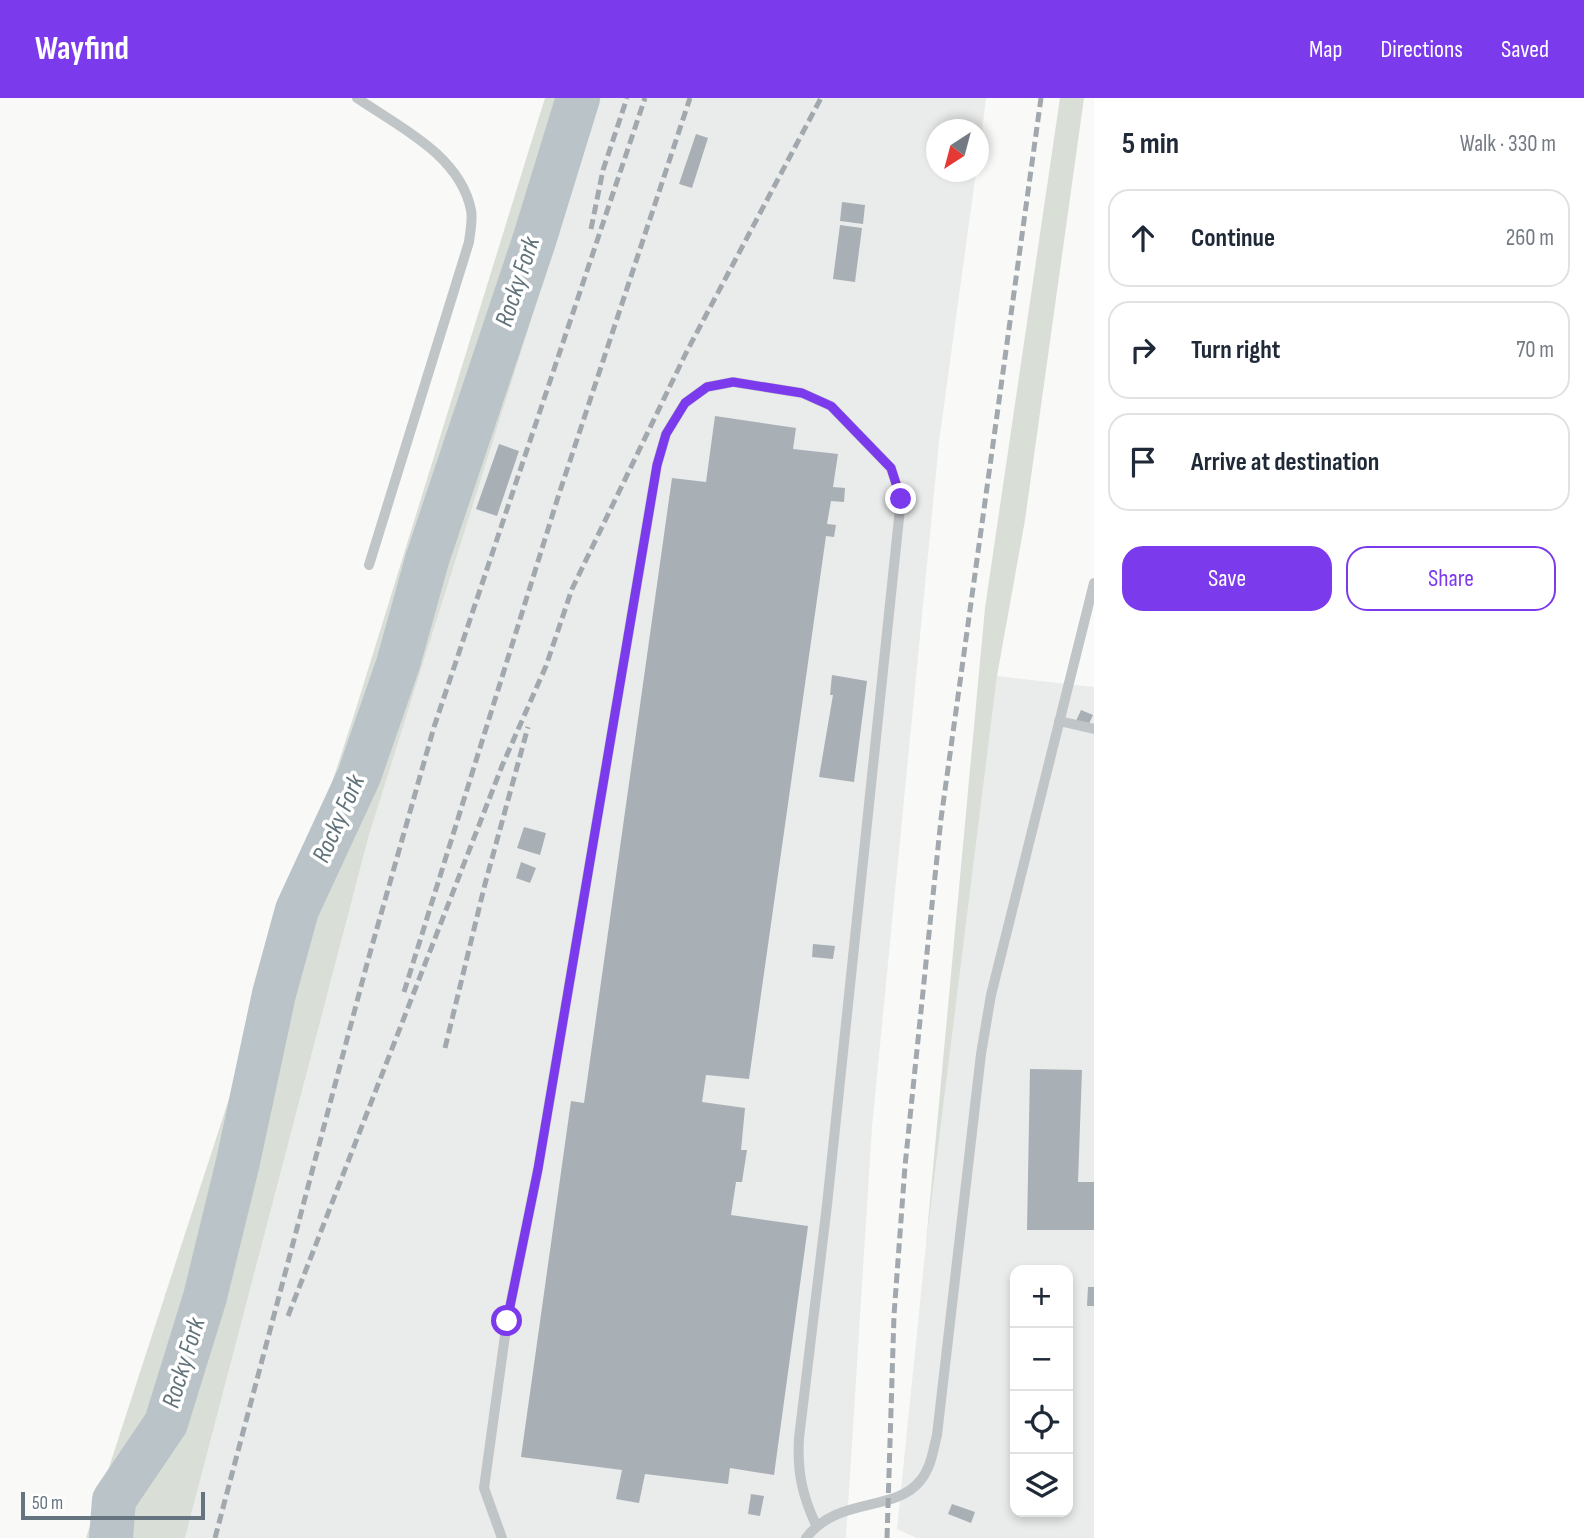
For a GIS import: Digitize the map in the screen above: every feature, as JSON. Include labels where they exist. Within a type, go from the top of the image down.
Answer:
[{"type":"lane","points":[[357,98],[428,146],[451,168],[465,190],[472,213],[469,242],[369,565]]},
{"type":"lane","points":[[502,1538],[484,1488],[507,1321],[538,1169],[657,465],[666,434],[685,403],[707,387],[733,382],[802,393],[831,406],[891,468],[901,499],[827,1205],[799,1438],[797,1469],[804,1498],[816,1525]]},
{"type":"lane","points":[[806,1538],[816,1525],[835,1513],[907,1491],[919,1482],[930,1464],[937,1435],[985,1030],[1002,942],[1094,583]]},
{"type":"lane","points":[[1059,721],[1094,729]]},
{"type":"shaded area","points":[[545,98],[601,98],[369,835],[185,1538],[86,1538],[354,715]]},
{"type":"shaded area","points":[[601,98],[986,98],[983,119],[926,119],[926,182],[975,182],[939,442],[872,1127],[846,1538],[185,1538],[369,835]]},
{"type":"shaded area","points":[[1060,98],[1084,98],[1025,520],[997,676],[926,1244],[985,608]]},
{"type":"shaded area","points":[[997,676],[1094,687],[1094,1538],[917,1538],[897,1529],[926,1244]]},
{"type":"building","points":[[696,134],[708,138],[692,188],[679,184]]},
{"type":"building","points":[[842,202],[865,205],[863,224],[840,221]]},
{"type":"building","points":[[840,225],[862,228],[855,282],[833,279]]},
{"type":"building","points":[[715,416],[796,428],[793,449],[838,454],[833,487],[845,488],[844,502],[831,501],[827,524],[836,525],[834,537],[826,536],[749,1079],[706,1075],[702,1102],[745,1108],[741,1150],[747,1150],[742,1182],[736,1182],[731,1215],[808,1226],[774,1475],[730,1468],[728,1484],[645,1474],[639,1503],[616,1499],[622,1470],[521,1457],[571,1101],[584,1103],[672,478],[706,482]]},
{"type":"building","points":[[499,444],[519,451],[497,516],[476,509]]},
{"type":"building","points":[[832,675],[867,681],[854,782],[819,777],[833,695],[830,695]]},
{"type":"building","points":[[1081,710],[1093,715],[1088,726],[1076,721]]},
{"type":"building","points":[[524,827],[546,833],[540,855],[517,848]]},
{"type":"building","points":[[521,862],[536,868],[530,883],[516,878]]},
{"type":"building","points":[[813,944],[835,946],[833,959],[812,957]]},
{"type":"building","points":[[1030,1069],[1082,1070],[1078,1182],[1094,1182],[1094,1230],[1027,1230]]},
{"type":"building","points":[[1088,1287],[1094,1287],[1094,1306],[1087,1306]]},
{"type":"building","points":[[751,1494],[764,1496],[760,1516],[748,1514]]},
{"type":"building","points":[[952,1504],[975,1512],[971,1523],[948,1514]]},
{"type":"waterway","name":"Rocky Fork","points":[[111,1538],[114,1500],[166,1423],[205,1297],[238,1162],[274,994],[297,910],[359,776],[398,664],[427,560],[534,241],[578,98]]},
{"type":"railway","points":[[591,229],[603,170],[627,98]]},
{"type":"railway","points":[[215,1538],[368,960],[434,727],[645,98]]},
{"type":"railway","points":[[404,992],[559,494],[690,98]]},
{"type":"railway","points":[[288,1316],[502,766],[546,666],[572,589],[687,351],[821,98]]},
{"type":"railway","points":[[887,1538],[894,1315],[905,1166],[941,819],[1041,98]]},
{"type":"railway","points":[[445,1048],[485,884],[528,727]]},
{"type":"route","points":[[507,1321],[538,1169],[657,465],[666,434],[685,403],[707,387],[733,382],[802,393],[831,406],[872,446],[891,468],[901,499]]}]
